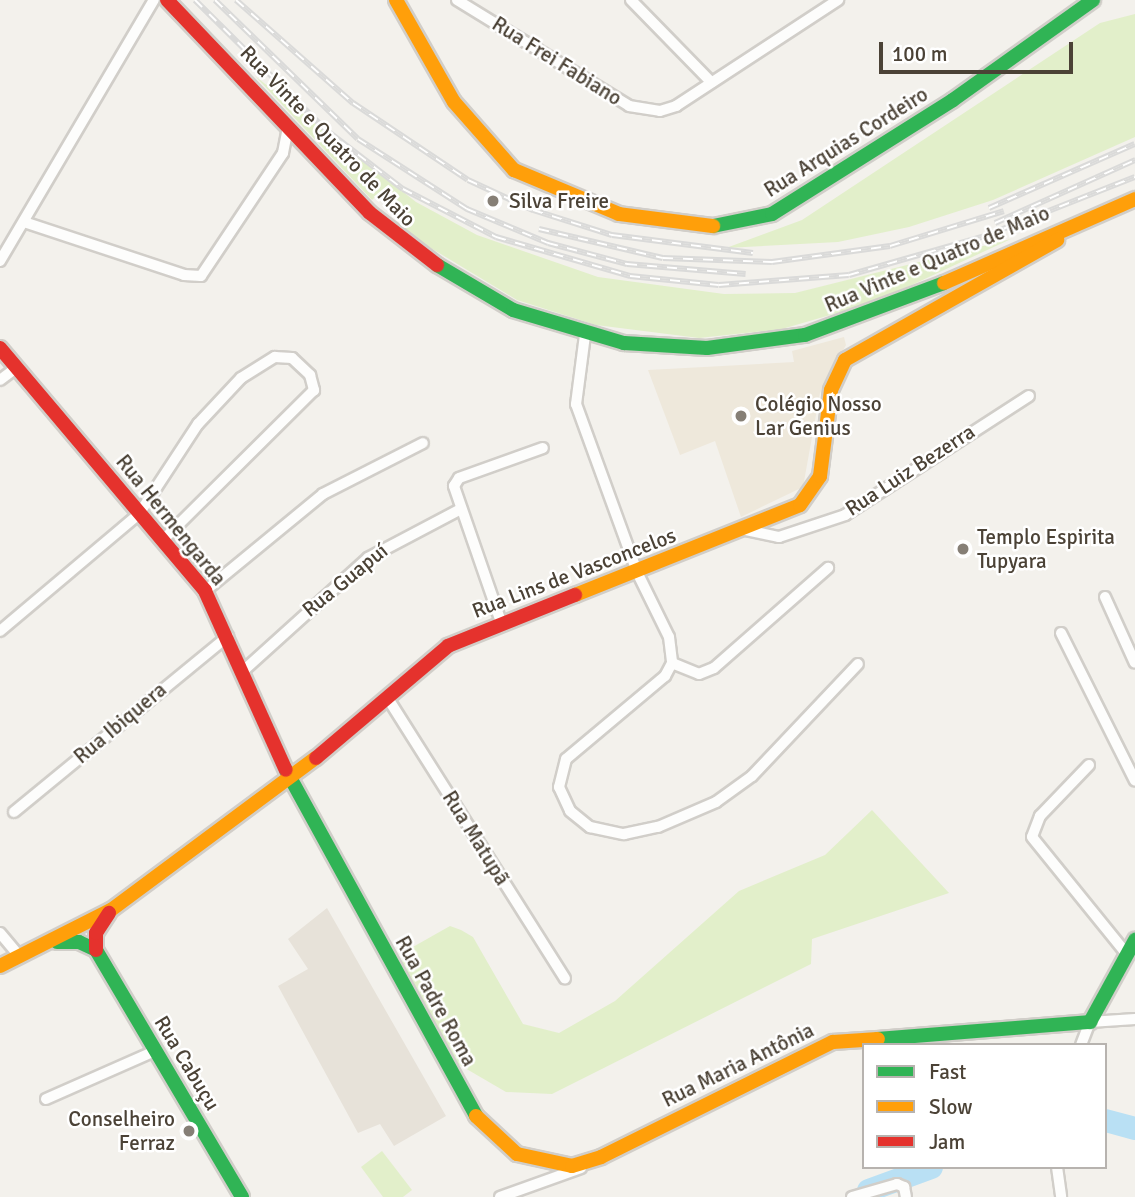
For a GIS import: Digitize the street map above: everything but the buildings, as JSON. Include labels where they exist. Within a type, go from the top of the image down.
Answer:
[{"type":"main road","name":"Rua Vinte e Quatro de Maio","points":[[167,0],[370,213],[424,259],[513,310],[584,341],[697,348],[804,335],[890,306],[1135,199]]},
{"type":"main road","name":"Rua Arquias Cordeiro","points":[[396,0],[454,102],[514,170],[619,214],[696,227],[747,223],[772,214],[953,100],[1094,0]]},
{"type":"main road","name":"Rua Lins de Vasconcelos","points":[[0,965],[54,942],[111,910],[290,780],[448,646],[501,622],[784,514],[812,492],[820,476],[831,390],[854,353],[1111,209]]},
{"type":"main road","name":"Rua Hermengarda","points":[[0,348],[205,591],[228,636],[290,780]]},
{"type":"main road","name":"Rua Padre Roma","points":[[290,780],[482,1127],[517,1154],[545,1164],[572,1166],[601,1157]]},
{"type":"main road","points":[[54,942],[79,942],[96,950],[96,933],[111,910]]},
{"type":"main road","points":[[1090,1022],[1130,946]]},
{"type":"main road","name":"Rua Cabuçu","points":[[96,950],[242,1197]]},
{"type":"main road","name":"Rua Maria Antônia","points":[[601,1157],[833,1042],[1090,1022]]},
{"type":"street","points":[[0,261],[27,223],[154,0]]},
{"type":"street","name":"Rua Frei Fabiano","points":[[457,0],[629,106],[660,111],[711,82],[838,0]]},
{"type":"street","points":[[631,0],[711,82]]},
{"type":"street","points":[[27,223],[184,275],[201,276],[283,153],[288,126]]},
{"type":"street","points":[[584,341],[576,404],[637,572],[669,637],[672,663],[665,676],[566,759],[559,786],[579,821],[624,834],[658,827],[716,802],[752,776],[858,664]]},
{"type":"street","points":[[0,631],[139,514],[198,424],[241,378],[284,356],[310,375],[314,390],[308,398],[162,541]]},
{"type":"street","points":[[0,380],[16,368]]},
{"type":"street","name":"Rua Luiz Bezerra","points":[[746,530],[779,537],[845,515],[1029,396]]},
{"type":"street","points":[[205,591],[323,494],[423,443]]},
{"type":"street","points":[[501,622],[453,486],[459,478],[543,448]]},
{"type":"street","name":"Rua Guapuí","points":[[243,671],[368,558],[461,509]]},
{"type":"street","points":[[672,663],[699,674],[714,668],[828,568]]},
{"type":"street","points":[[1105,597],[1135,663]]},
{"type":"street","points":[[1061,633],[1135,781]]},
{"type":"street","name":"Rua Ibiquera","points":[[14,812],[228,636]]},
{"type":"street","name":"Rua Matupã","points":[[387,696],[565,979]]},
{"type":"street","points":[[1089,765],[1040,816],[1032,837],[1130,946]]},
{"type":"street","points":[[0,933],[20,957]]},
{"type":"street","name":"Rua Maria Antônia","points":[[1090,1022],[1135,1019]]},
{"type":"street","points":[[1082,1043],[1090,1022]]},
{"type":"street","points":[[46,1099],[155,1051]]},
{"type":"street","name":"Rua Maria Antônia","points":[[500,1197],[566,1177],[601,1157]]},
{"type":"street","points":[[1057,1169],[1061,1197]]},
{"type":"street","points":[[852,1197],[897,1184],[904,1187],[906,1197]]},
{"type":"shaded area","name":"Colégio Nosso Lar Genius","points":[[844,337],[846,345],[820,393],[803,487],[741,517],[715,441],[680,455],[648,370],[794,362],[792,351]]},
{"type":"shaded area","points":[[327,908],[446,1116],[394,1146],[380,1124],[358,1133],[278,986],[308,969],[288,939]]},
{"type":"green space","points":[[1135,14],[1135,137],[993,200],[909,227],[838,242],[726,248],[802,220],[1100,23]]},
{"type":"green space","points":[[255,76],[416,202],[477,235],[598,277],[724,294],[795,293],[1011,239],[875,302],[782,329],[699,338],[596,325],[517,300],[401,230],[404,219],[378,194],[372,200]]},
{"type":"green space","points":[[872,810],[949,893],[812,939],[811,964],[552,1094],[506,1092],[458,1064],[402,963],[404,952],[450,926],[461,930],[473,937],[523,1024],[559,1033],[615,1001],[739,891],[825,855]]},
{"type":"green space","points":[[382,1151],[412,1190],[403,1197],[383,1197],[361,1167]]},
{"type":"waterway","points":[[1107,1121],[1135,1128]]},
{"type":"waterway","points":[[868,1190],[926,1169]]},
{"type":"railway","points":[[195,0],[326,130],[403,189],[496,237],[630,276],[719,285],[849,275],[985,236],[1135,177]]},
{"type":"railway","points":[[215,0],[358,139],[467,209],[548,243],[627,264],[746,274]]},
{"type":"railway","points":[[236,0],[353,103],[468,180],[533,210],[612,235],[753,253]]},
{"type":"railway","points":[[989,208],[1135,144]]},
{"type":"railway","points":[[995,223],[1135,160]]},
{"type":"railway","points":[[539,229],[663,258],[772,262],[890,246],[1004,211]]},
{"type":"traffic: fast","points":[[713,226],[772,214],[953,100],[1093,0]]},
{"type":"traffic: fast","points":[[437,265],[513,310],[624,343],[707,348],[805,335],[944,283]]},
{"type":"traffic: fast","points":[[286,770],[476,1116]]},
{"type":"traffic: fast","points":[[878,1039],[1090,1022],[1135,940]]},
{"type":"traffic: fast","points":[[57,942],[79,942],[96,950],[242,1197]]},
{"type":"traffic: slow","points":[[396,0],[454,102],[514,170],[619,214],[713,226]]},
{"type":"traffic: slow","points":[[944,283],[1135,199]]},
{"type":"traffic: slow","points":[[575,595],[800,505],[820,476],[831,390],[845,360],[1057,240]]},
{"type":"traffic: slow","points":[[0,966],[111,910],[316,758]]},
{"type":"traffic: slow","points":[[476,1116],[517,1154],[572,1166],[601,1157],[833,1042],[878,1039]]},
{"type":"traffic: jam","points":[[167,0],[370,213],[437,265]]},
{"type":"traffic: jam","points":[[0,348],[205,591],[286,770]]},
{"type":"traffic: jam","points":[[316,758],[448,646],[575,595]]},
{"type":"traffic: jam","points":[[96,950],[96,933],[109,913]]},
{"type":"place","name":"Silva Freire","points":[[493,201]]},
{"type":"place","name":"Colégio Nosso Lar Genius","points":[[741,416]]},
{"type":"place","name":"Templo Espirita Tupyara","points":[[963,549]]},
{"type":"place","name":"Conselheiro Ferraz","points":[[189,1131]]}]
